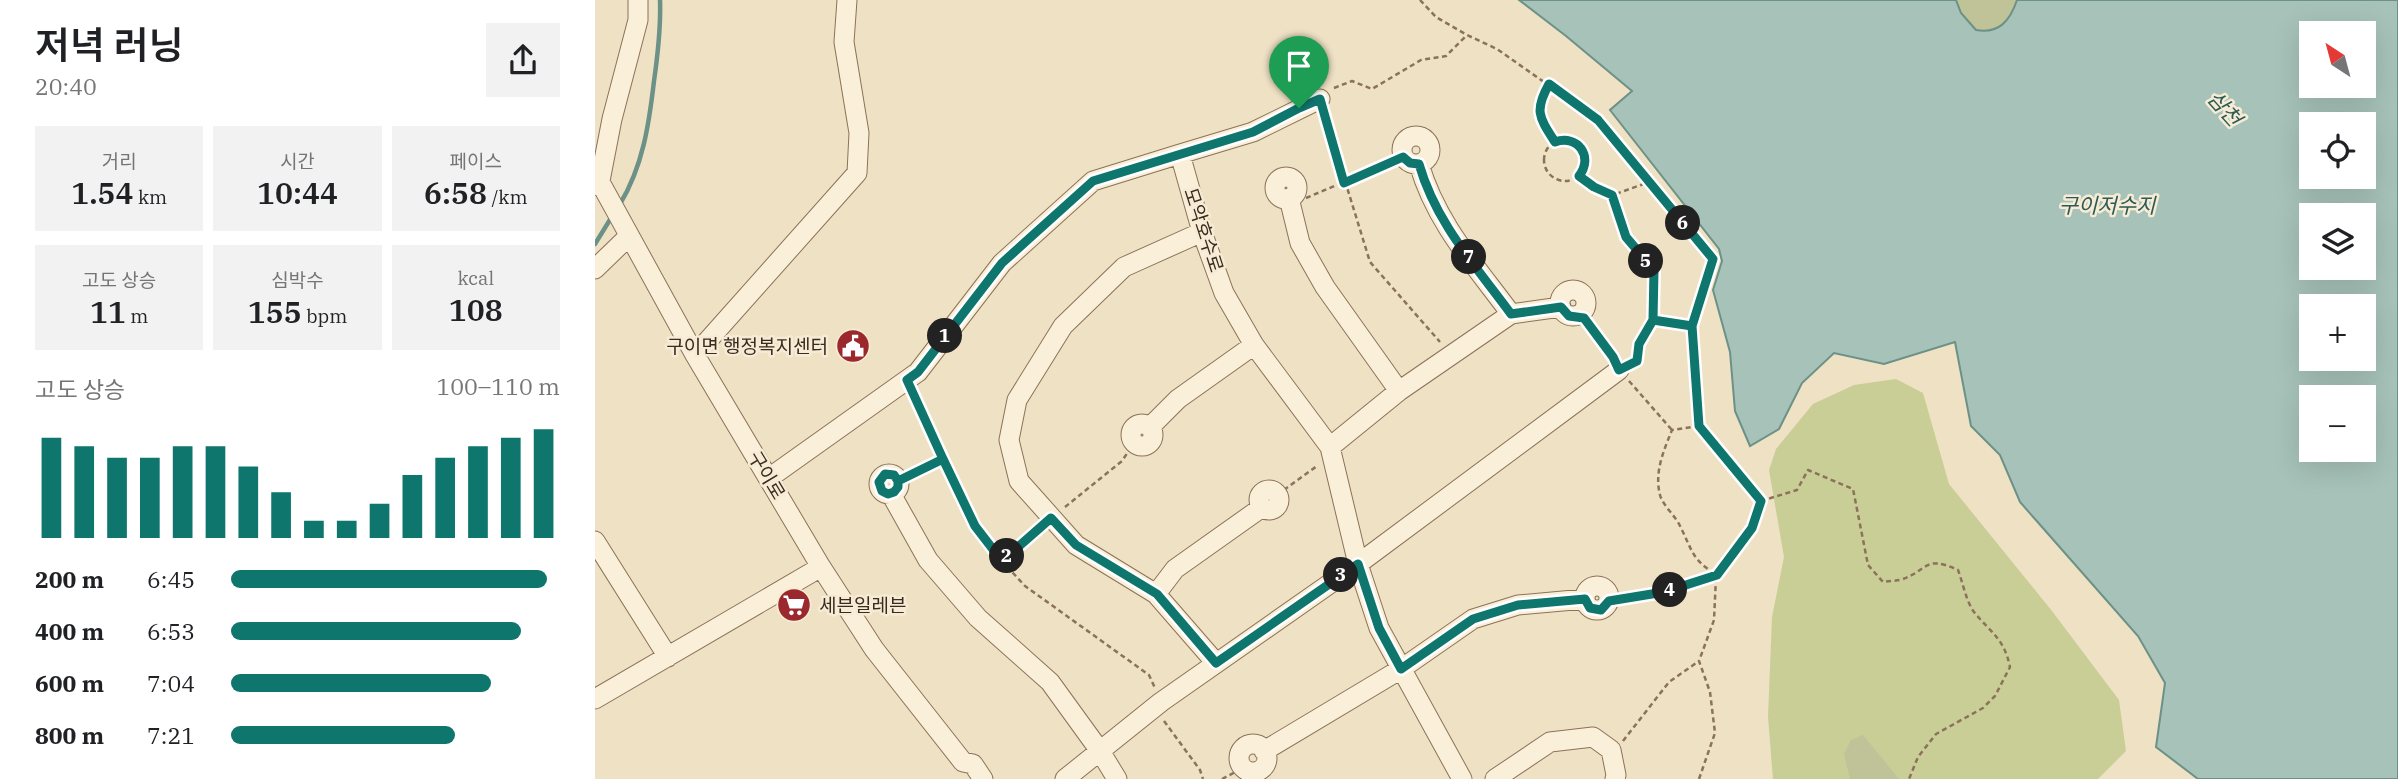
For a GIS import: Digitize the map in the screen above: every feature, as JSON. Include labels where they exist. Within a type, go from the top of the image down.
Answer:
[{"type":"street","points":[[600,186],[612,119],[638,20],[638,0]]},
{"type":"street","points":[[695,355],[857,173],[859,133],[844,42],[847,0]]},
{"type":"street","points":[[769,478],[918,372],[1002,263],[1093,181],[1253,132],[1320,99]]},
{"type":"street","name":"모악호수로","points":[[1180,154],[1202,232],[1224,293],[1254,345],[1332,453],[1358,564],[1379,628],[1462,779]]},
{"type":"street","points":[[1411,160],[1447,228],[1511,314]]},
{"type":"street","name":"구이로","points":[[600,186],[695,355],[821,567],[874,649],[965,771],[973,764],[983,779]]},
{"type":"street","points":[[1289,201],[1300,243],[1325,288],[1399,391]]},
{"type":"street","points":[[1202,232],[1124,267],[1063,327],[1017,400],[1009,440],[1019,481],[1076,545],[1157,594],[1216,663]]},
{"type":"street","points":[[595,269],[627,233]]},
{"type":"street","points":[[1332,453],[1399,391],[1511,314],[1569,311]]},
{"type":"street","points":[[1134,443],[1131,436],[1136,426],[1150,428],[1178,399],[1254,345]]},
{"type":"street","points":[[1051,779],[1065,779],[1161,702],[1358,564],[1619,370]]},
{"type":"street","points":[[895,487],[928,561],[978,618],[1050,682],[1117,779]]},
{"type":"street","points":[[1157,594],[1175,569],[1261,508],[1258,502],[1262,492],[1272,491],[1277,495]]},
{"type":"street","points":[[595,541],[668,657]]},
{"type":"street","points":[[595,699],[821,567]]},
{"type":"street","points":[[1243,768],[1251,772],[1260,770],[1267,759],[1264,751],[1401,669],[1473,619],[1518,605],[1585,599],[1588,590],[1599,586],[1608,593],[1609,601]]},
{"type":"street","points":[[1495,779],[1550,742],[1593,737],[1611,750],[1614,769]]},
{"type":"path","points":[[1420,0],[1436,17],[1497,49],[1598,120],[1713,259],[1692,326],[1699,426],[1761,501]]},
{"type":"path","points":[[1451,355],[1370,262],[1320,99],[1332,89],[1352,81],[1372,89],[1421,60],[1446,56],[1467,35]]},
{"type":"path","points":[[1549,84],[1539,102],[1542,122],[1555,142]]},
{"type":"path","points":[[1568,139],[1584,151],[1585,164],[1579,176],[1573,180],[1559,181],[1547,172],[1544,166],[1545,152],[1555,142],[1568,139]]},
{"type":"path","points":[[1289,201],[1411,160]]},
{"type":"path","points":[[1579,176],[1612,195],[1649,182]]},
{"type":"path","points":[[1612,195],[1626,237],[1654,270],[1653,320],[1639,344],[1637,361],[1619,370]]},
{"type":"path","points":[[1569,311],[1584,318],[1613,357],[1619,370],[1672,430]]},
{"type":"path","points":[[1653,320],[1692,326]]},
{"type":"path","points":[[907,380],[975,526],[1025,586],[1149,676],[1161,702],[1161,716],[1203,779]]},
{"type":"path","points":[[1672,430],[1699,426]]},
{"type":"path","points":[[1672,430],[1659,463],[1660,496],[1681,526],[1689,550],[1703,566],[1717,575]]},
{"type":"path","points":[[1002,561],[1122,461],[1134,443]]},
{"type":"path","points":[[1277,495],[1332,453]]},
{"type":"path","points":[[895,487],[943,459]]},
{"type":"path","points":[[1761,501],[1797,490],[1808,470],[1853,489],[1868,565],[1883,582],[1902,579],[1926,565],[1941,562],[1958,570],[1973,610],[2006,650],[2010,667],[1995,696],[1983,708],[1936,734],[1918,757],[1909,779]]},
{"type":"path","points":[[1614,769],[1623,739],[1669,682],[1699,661],[1714,620],[1717,575],[1752,528],[1761,501]]},
{"type":"path","points":[[1609,601],[1664,592],[1717,575]]},
{"type":"path","points":[[1699,661],[1710,692],[1715,733],[1699,779]]},
{"type":"path","points":[[1222,779],[1243,768]]},
{"type":"green space","points":[[1956,0],[2017,1],[2011,15],[2003,24],[1984,31],[1976,30],[1961,12]]},
{"type":"green space","points":[[1896,379],[1923,393],[1949,484],[2052,611],[2119,700],[2126,751],[2098,779],[1773,779],[1768,717],[1772,617],[1784,557],[1769,470],[1776,449],[1813,404],[1854,385]]},
{"type":"green space","points":[[1863,735],[1899,779],[1850,779],[1844,754],[1851,740]]},
{"type":"water","name":"구이저수지","points":[[1519,0],[1956,0],[1961,13],[1976,30],[1984,31],[2003,24],[2017,0],[2398,0],[2398,779],[2198,779],[2156,747],[2165,683],[2138,636],[2020,502],[2000,455],[1971,426],[1955,342],[1884,364],[1834,353],[1802,383],[1779,429],[1750,446],[1735,411],[1730,352],[1713,290],[1722,261],[1719,249],[1610,110],[1632,91]]},
{"type":"waterway","points":[[620,204],[640,160],[647,129],[658,50],[660,0]]},
{"type":"waterway","points":[[595,244],[611,218]]},
{"type":"place","name":"구이면 행정복지센터","points":[[853,346]]},
{"type":"place","name":"세븐일레븐","points":[[794,605]]},
{"type":"route","points":[[1299,108],[1253,132],[1093,181],[1002,263],[918,372],[907,380],[943,459],[898,481],[894,475],[885,474],[879,482],[882,491],[891,494],[897,490],[898,481],[905,478],[943,459],[975,526],[1002,561],[1051,518],[1076,545],[1157,594],[1216,663],[1358,564],[1379,628],[1401,669],[1473,619],[1518,605],[1585,599],[1590,608],[1601,610],[1609,601],[1664,592],[1717,575],[1752,528],[1761,501],[1699,426],[1692,326],[1653,320],[1654,270],[1626,237],[1612,195],[1579,176],[1585,164],[1584,151],[1580,145],[1568,139],[1555,142],[1542,122],[1539,102],[1549,84],[1598,120],[1713,259],[1692,326],[1653,320],[1639,344],[1637,361],[1619,370],[1613,357],[1584,318],[1569,316],[1561,307],[1511,314],[1447,228],[1428,193],[1419,164],[1410,163],[1403,157],[1344,183],[1320,99],[1299,108]]},
{"type":"water label","name":"삼천","points":[[2225,108]]}]
